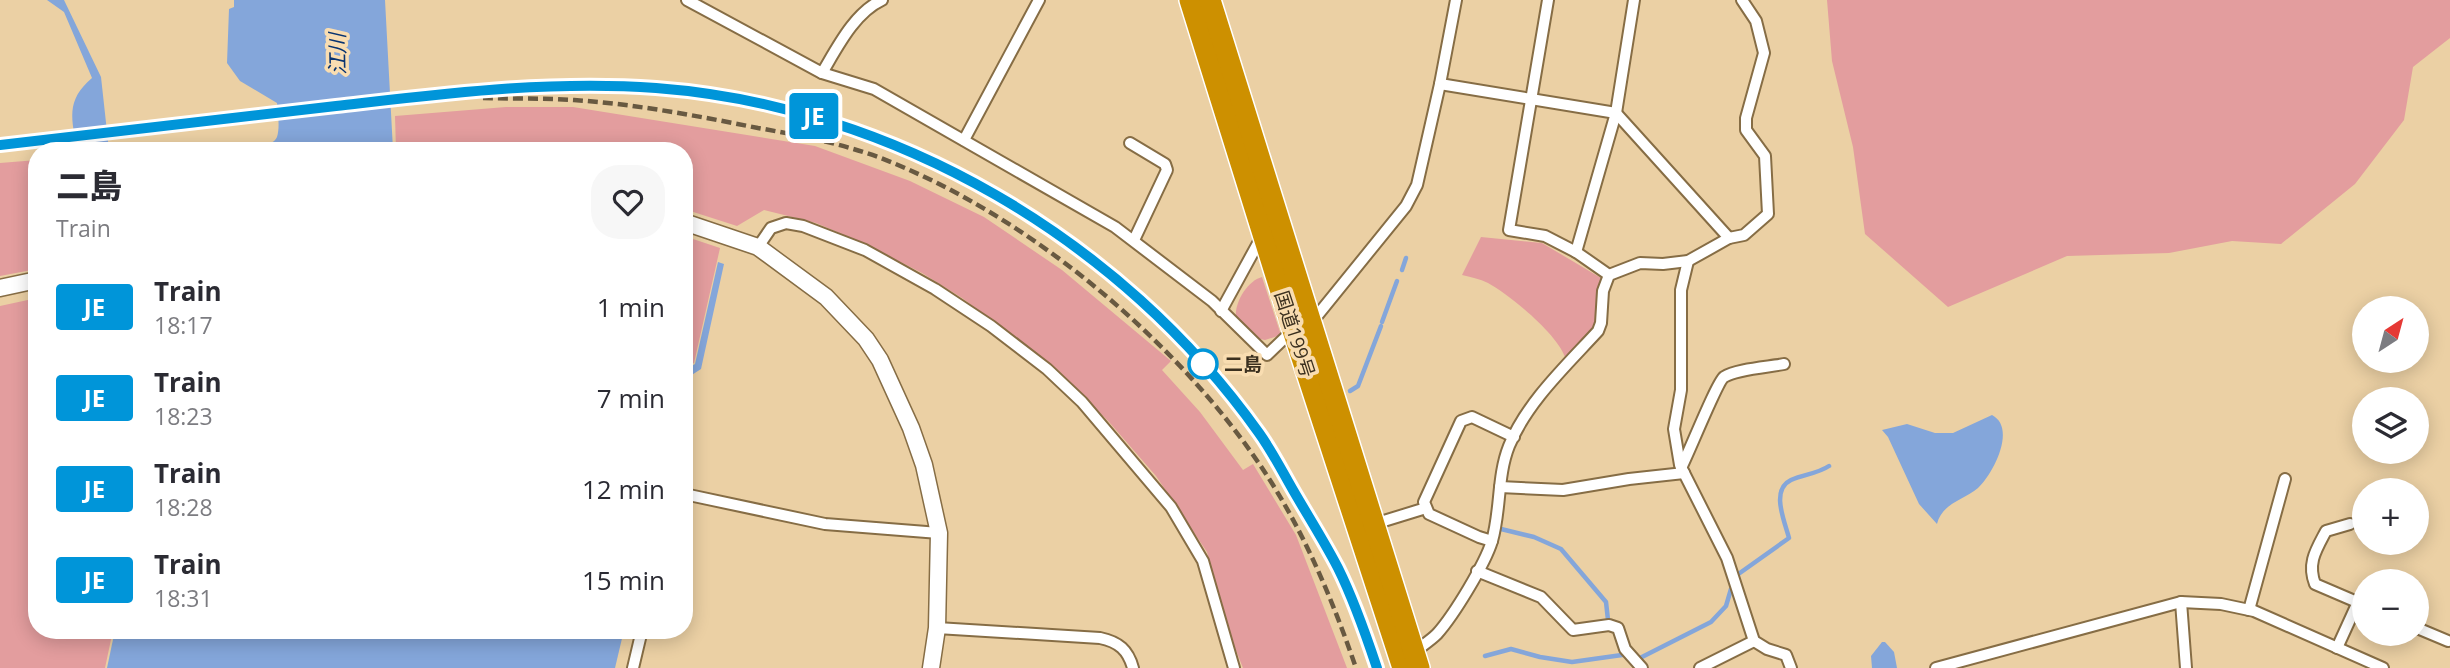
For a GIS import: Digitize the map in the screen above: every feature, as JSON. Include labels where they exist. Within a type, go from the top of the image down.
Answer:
[{"type":"highway","name":"国道199号","points":[[1190,0],[1263,233],[1302,326],[1374,524],[1409,663]]},
{"type":"highway","name":"国道199号","points":[[1210,0],[1302,326],[1409,663]]},
{"type":"street","points":[[687,0],[821,73],[874,89],[1115,227],[1212,301],[1267,355],[1302,326],[1406,206],[1417,186],[1456,0]]},
{"type":"street","points":[[821,73],[869,6],[882,0]]},
{"type":"street","points":[[964,140],[1039,0]]},
{"type":"street","points":[[1548,0],[1509,230],[1545,236],[1576,252],[1609,275]]},
{"type":"street","points":[[1576,252],[1616,113],[1634,0]]},
{"type":"street","points":[[1409,663],[1437,634],[1477,571],[1492,541],[1502,468],[1514,437],[1525,416],[1598,331],[1603,291],[1609,275],[1640,263],[1688,261],[1729,237],[1744,234],[1768,215],[1765,156],[1746,130],[1746,118],[1764,53],[1756,21],[1742,0]]},
{"type":"street","points":[[1440,84],[1616,113],[1729,237]]},
{"type":"street","points":[[1130,143],[1165,164],[1167,170],[1134,240]]},
{"type":"street","points":[[758,247],[771,228],[786,223],[803,226],[865,250],[935,289],[991,326],[1047,369],[1082,402],[1171,507],[1203,561],[1234,668]]},
{"type":"street","points":[[693,225],[758,247],[826,297],[866,339],[880,359],[911,428],[924,465],[939,533],[937,628],[931,668]]},
{"type":"street","points":[[1221,311],[1263,233]]},
{"type":"street","points":[[1688,261],[1681,290],[1681,390],[1674,429],[1675,445],[1683,471],[1727,558],[1754,641],[1767,649],[1786,655],[1791,668]]},
{"type":"street","points":[[0,288],[28,282]]},
{"type":"street","points":[[1683,471],[1716,385],[1724,377],[1784,364]]},
{"type":"street","points":[[1492,541],[1429,514],[1424,502],[1461,421],[1472,417],[1514,437]]},
{"type":"street","points":[[1500,487],[1563,490],[1683,471]]},
{"type":"street","points":[[2249,610],[2285,479]]},
{"type":"street","points":[[693,496],[825,524],[939,533]]},
{"type":"street","points":[[1374,524],[1426,508]]},
{"type":"street","points":[[2350,524],[2326,531],[2317,547],[2310,571],[2315,584],[2352,600]]},
{"type":"street","points":[[1477,571],[1541,597],[1573,630],[1609,625],[1618,628],[1625,649],[1643,668]]},
{"type":"street","points":[[2181,602],[2186,668]]},
{"type":"street","points":[[1936,668],[2181,602],[2221,604],[2249,610],[2383,668]]},
{"type":"street","points":[[2337,648],[2352,620]]},
{"type":"street","points":[[937,628],[1100,638],[1115,642],[1129,655],[1133,668]]},
{"type":"street","points":[[2429,633],[2448,641]]},
{"type":"street","points":[[633,668],[640,639]]},
{"type":"street","points":[[1700,668],[1754,641]]},
{"type":"shaded area","points":[[1827,0],[2450,0],[2450,38],[2413,67],[2404,120],[2355,184],[2281,244],[2232,241],[2169,253],[2067,256],[1948,307],[1865,234],[1853,147],[1832,61]]},
{"type":"shaded area","points":[[506,107],[573,107],[815,146],[910,181],[984,217],[1062,270],[1171,361],[1162,370],[1200,412],[1243,470],[1253,464],[1296,535],[1347,668],[1243,668],[1227,628],[1207,552],[1156,476],[1109,422],[1058,370],[962,298],[922,273],[816,223],[764,210],[737,226],[693,212],[693,142],[396,142],[395,116]]},
{"type":"shaded area","points":[[28,161],[28,271],[0,276],[0,163]]},
{"type":"shaded area","points":[[1481,237],[1542,243],[1601,278],[1594,330],[1566,360],[1562,350],[1544,328],[1521,306],[1488,283],[1462,275]]},
{"type":"shaded area","points":[[693,239],[720,248],[693,363]]},
{"type":"shaded area","points":[[1262,277],[1281,335],[1265,340],[1260,339],[1236,318],[1237,306],[1243,293],[1251,283]]},
{"type":"shaded area","points":[[28,300],[28,639],[111,639],[105,668],[0,668],[0,306]]},
{"type":"water","points":[[47,0],[64,0],[101,77],[108,142],[76,142],[72,120],[74,103],[83,86],[92,78],[64,12]]},
{"type":"water","name":"江川","points":[[234,0],[385,0],[393,142],[273,142],[278,133],[277,103],[240,81],[227,63],[229,9],[234,7]]},
{"type":"water","points":[[718,262],[724,264],[701,369],[693,374]]},
{"type":"water","points":[[1992,415],[1999,421],[2003,440],[1996,462],[1978,488],[1948,507],[1937,524],[1919,504],[1888,437],[1882,430],[1907,424],[1935,433],[1953,433]]},
{"type":"water","points":[[113,639],[622,639],[615,668],[107,668]]},
{"type":"water","points":[[1882,642],[1894,652],[1897,668],[1872,668],[1871,656]]},
{"type":"waterway","points":[[1402,270],[1406,258]]},
{"type":"waterway","points":[[1382,322],[1397,281]]},
{"type":"waterway","points":[[1350,391],[1358,386],[1381,326]]},
{"type":"waterway","points":[[1737,575],[1789,538],[1780,499],[1785,485],[1791,480],[1829,466]]},
{"type":"waterway","points":[[1501,529],[1534,537],[1561,549],[1606,602],[1608,620]]},
{"type":"waterway","points":[[1640,658],[1711,622],[1726,606],[1731,589]]},
{"type":"waterway","points":[[1485,656],[1511,649],[1572,662],[1622,655]]},
{"type":"railway","points":[[0,145],[376,101],[535,87],[656,88],[745,100],[831,122],[915,154],[995,195],[1070,243],[1140,300],[1203,363],[1259,433],[1279,464],[1338,568],[1377,668]]},
{"type":"railway","points":[[483,98],[563,99],[620,104],[818,140],[878,157],[934,181],[1043,247],[1095,287],[1144,330],[1190,377],[1231,425],[1266,474],[1306,544],[1356,668]]},
{"type":"train","name":"JE","points":[[0,145],[518,86],[585,85],[657,88],[754,102],[807,114],[882,140],[944,166],[1023,212],[1071,244],[1144,304],[1175,334],[1260,434],[1339,570],[1377,668]]},
{"type":"place","name":"二島","points":[[1203,364]]}]
